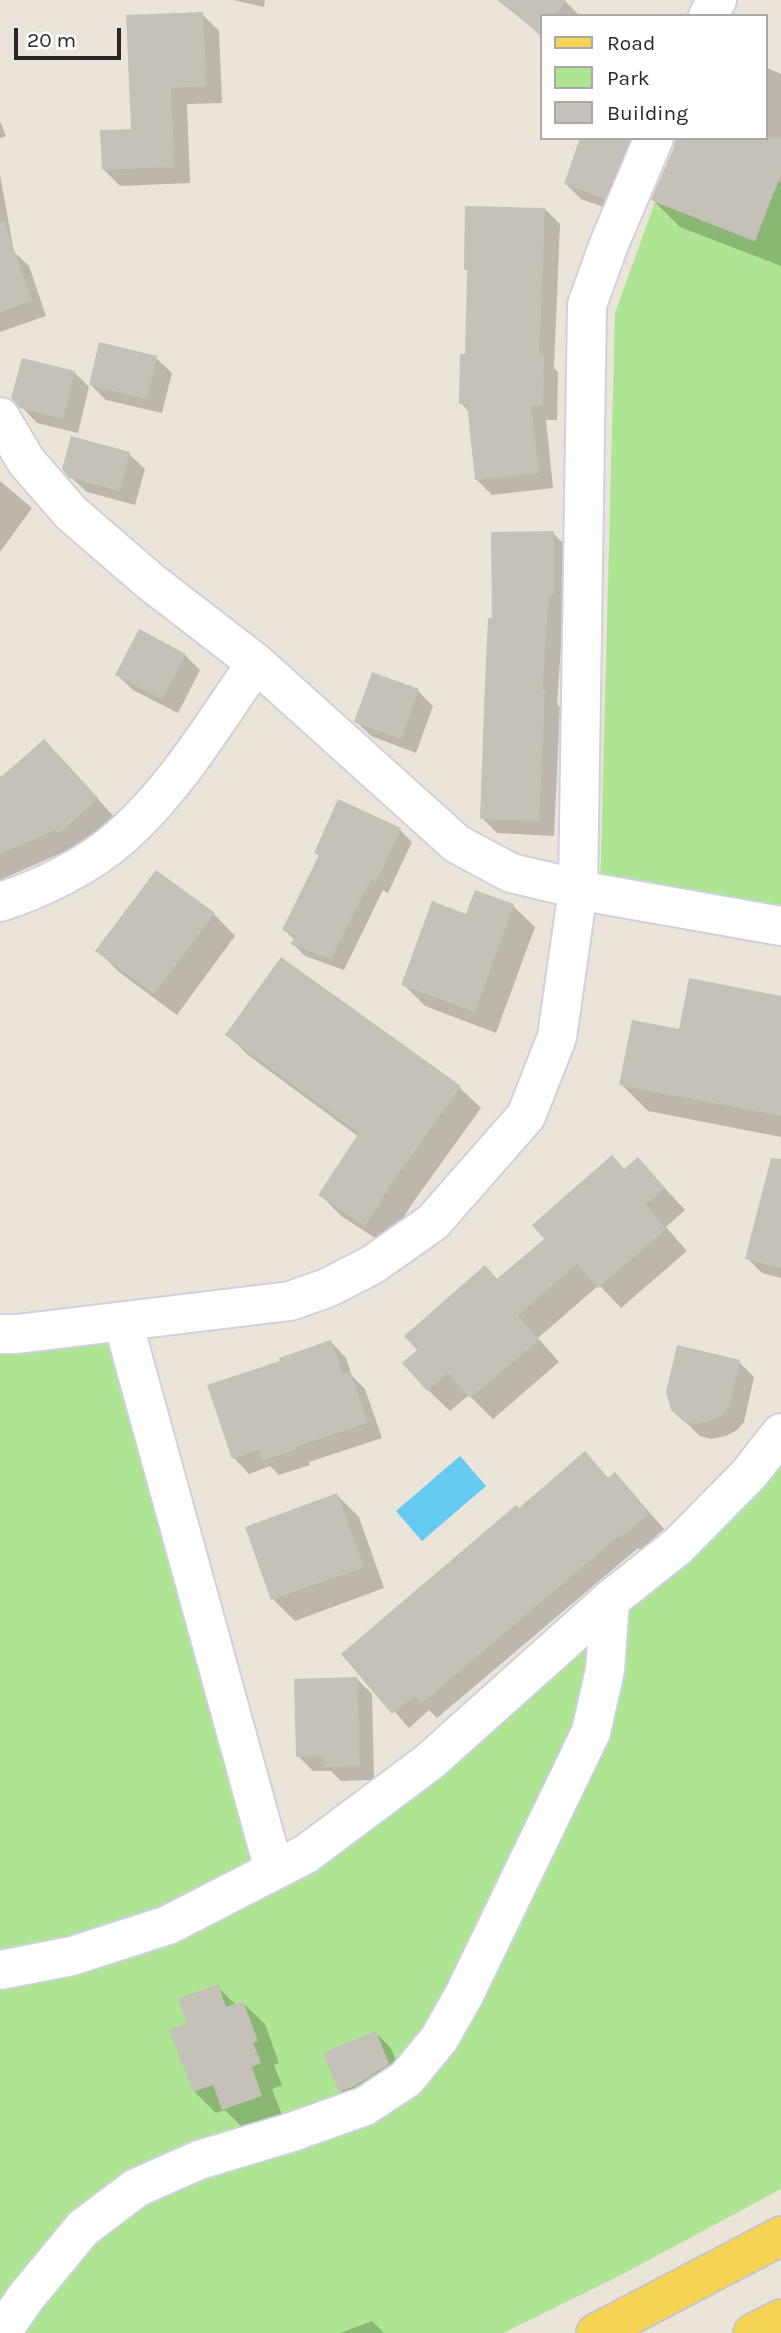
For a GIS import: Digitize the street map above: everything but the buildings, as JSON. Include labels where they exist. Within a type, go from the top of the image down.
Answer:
[{"type":"main road","points":[[596,2333],[781,2236]]},
{"type":"main road","points":[[753,2333],[781,2319]]},
{"type":"street","points":[[0,1334],[290,1301],[327,1288],[372,1265],[433,1222],[526,1116],[556,1037],[578,890],[587,305],[609,244],[653,140]]},
{"type":"street","points":[[0,416],[26,461],[71,513],[150,582],[256,663],[457,844],[511,873],[578,890],[781,926]]},
{"type":"street","points":[[0,902],[17,897],[72,871],[121,837],[167,788],[256,663]]},
{"type":"street","points":[[123,1322],[274,1870]]},
{"type":"street","points":[[0,1970],[72,1956],[168,1925],[306,1854],[429,1762],[610,1600],[678,1546],[749,1474],[781,1433]]},
{"type":"street","points":[[1,2333],[26,2297],[83,2228],[136,2188],[199,2160],[289,2133],[365,2106],[406,2079],[439,2039],[464,1995],[591,1732],[605,1670],[610,1600]]},
{"type":"green space","points":[[778,182],[781,183],[781,926],[600,894],[615,313],[655,202],[754,241]]},
{"type":"green space","points":[[123,1322],[274,1870],[306,1854],[781,1433],[781,2189],[619,2276],[503,2333],[0,2333],[0,1334]]},
{"type":"water","points":[[460,1456],[486,1486],[422,1541],[396,1511]]}]
